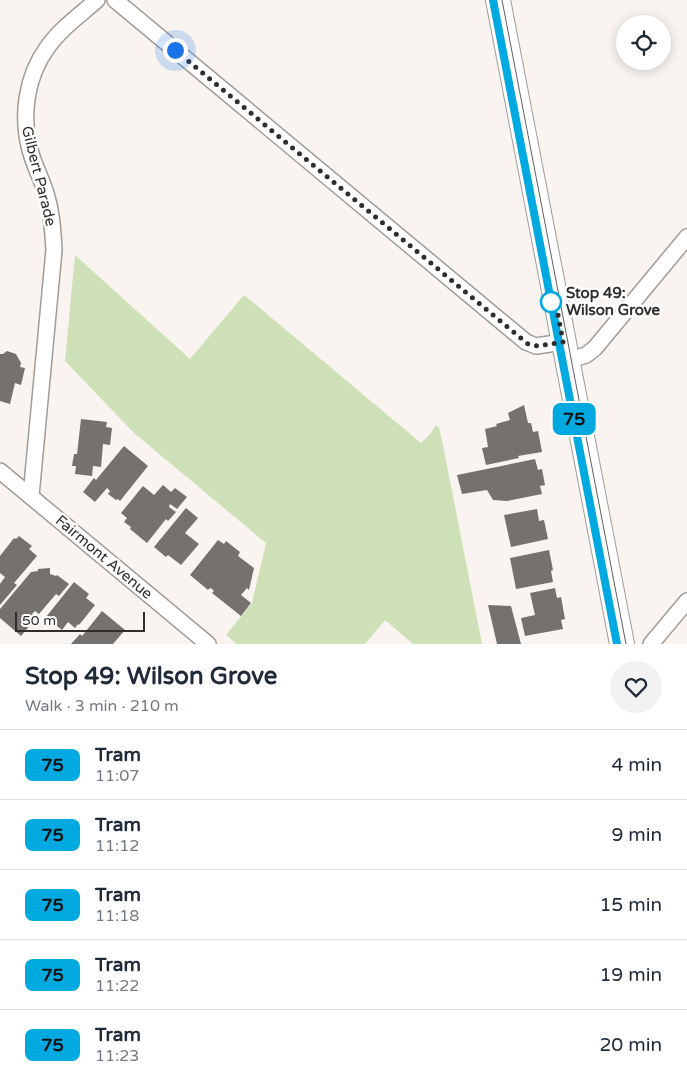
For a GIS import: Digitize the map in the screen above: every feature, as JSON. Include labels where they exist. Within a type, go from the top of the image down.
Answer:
[{"type":"main road","points":[[498,0],[622,644]]},
{"type":"street","name":"Gilbert Parade","points":[[31,496],[54,250],[52,220],[47,195],[36,169],[28,142],[25,118],[26,101],[39,62],[47,48],[57,36],[97,0]]},
{"type":"street","points":[[115,0],[531,345],[586,355],[595,348],[687,237]]},
{"type":"street","name":"Fairmont Avenue","points":[[0,471],[208,644]]},
{"type":"street","points":[[651,644],[687,601]]},
{"type":"green space","points":[[75,255],[190,359],[244,295],[421,443],[436,425],[439,428],[442,440],[482,644],[413,644],[385,620],[365,644],[237,644],[226,635],[252,603],[266,543],[134,433],[65,361]]},
{"type":"building","points":[[7,351],[16,354],[21,363],[20,367],[25,368],[21,385],[15,383],[10,404],[0,401],[0,354]]},
{"type":"building","points":[[524,405],[528,423],[531,423],[533,432],[538,431],[542,452],[518,456],[519,458],[486,465],[482,448],[488,447],[485,429],[510,420],[508,413]]},
{"type":"building","points":[[81,419],[107,422],[106,427],[112,428],[110,445],[103,444],[101,467],[93,466],[92,476],[75,474],[76,466],[72,466],[74,454],[77,454]]},
{"type":"building","points":[[124,446],[148,466],[120,501],[108,494],[110,491],[107,488],[95,502],[83,492],[94,478],[96,480]]},
{"type":"building","points":[[535,459],[538,470],[542,469],[545,485],[540,486],[542,494],[507,501],[493,500],[487,490],[462,494],[457,475]]},
{"type":"building","points":[[163,485],[171,492],[175,488],[187,497],[177,509],[170,504],[169,507],[176,512],[168,521],[166,519],[147,543],[130,529],[131,527],[124,522],[127,518],[121,513],[143,486],[154,495]]},
{"type":"building","points":[[186,508],[198,518],[185,533],[199,544],[181,565],[168,555],[166,557],[154,547]]},
{"type":"building","points":[[537,509],[539,521],[544,520],[548,539],[511,547],[504,515]]},
{"type":"building","points":[[19,536],[32,546],[29,549],[37,556],[14,583],[17,585],[0,605],[0,584],[5,577],[0,573],[0,556],[14,538],[16,539]]},
{"type":"building","points":[[218,540],[224,544],[226,541],[240,552],[238,556],[254,568],[249,590],[247,588],[241,595],[251,603],[241,616],[212,593],[214,591],[212,589],[208,590],[190,575]]},
{"type":"building","points":[[549,550],[553,582],[516,589],[510,558]]},
{"type":"building","points":[[50,568],[50,574],[57,575],[69,584],[59,596],[56,594],[39,614],[35,611],[32,614],[36,618],[21,636],[0,618],[0,609],[31,572]]},
{"type":"building","points":[[74,582],[89,594],[86,598],[95,605],[79,625],[75,628],[68,622],[62,630],[46,617]]},
{"type":"building","points":[[555,588],[557,598],[561,597],[565,619],[561,620],[563,629],[525,636],[521,618],[535,615],[530,593]]},
{"type":"building","points":[[488,605],[511,606],[521,644],[497,644]]},
{"type":"building","points":[[102,611],[125,630],[113,644],[71,644],[80,634],[82,636]]},
{"type":"tram line","points":[[493,0],[617,644]]},
{"type":"tram line","name":"75","points":[[493,0],[617,644]]},
{"type":"tram line","points":[[502,0],[626,644]]},
{"type":"place","name":"Stop 49: Wilson Grove","points":[[551,302]]},
{"type":"route","points":[[175,50],[528,344],[538,346],[563,342],[556,304],[551,302]]}]
